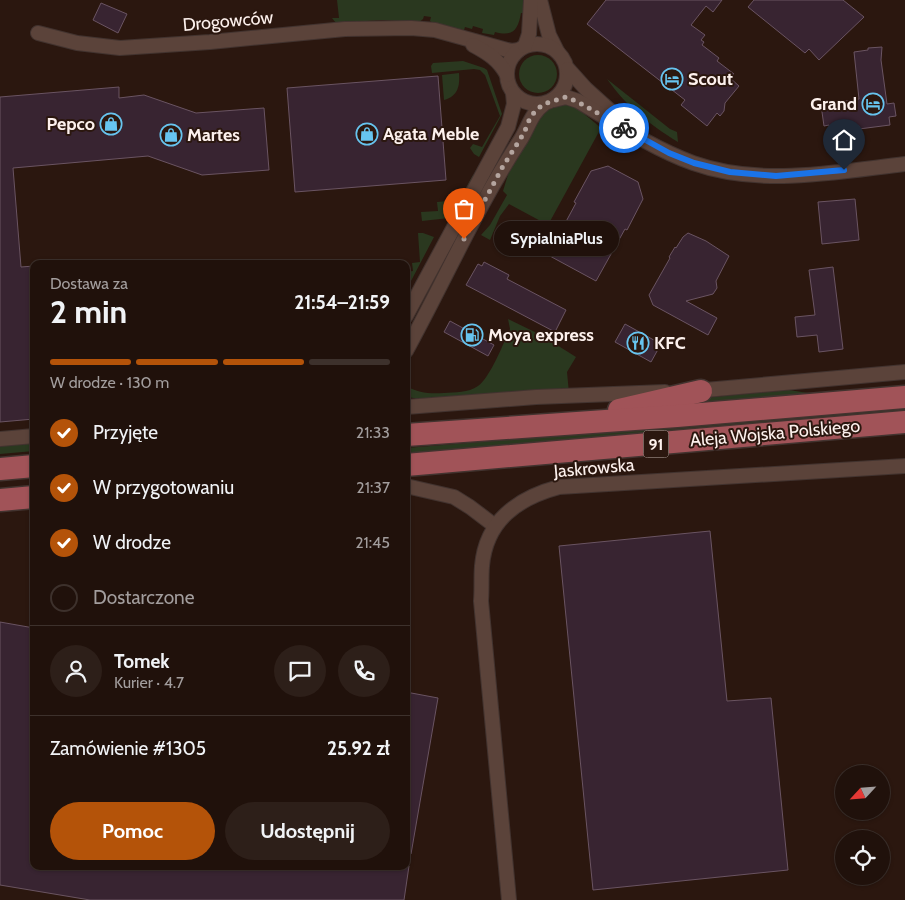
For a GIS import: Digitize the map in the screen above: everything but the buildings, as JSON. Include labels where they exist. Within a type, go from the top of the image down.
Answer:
[{"type":"main road","points":[[569,424],[634,406],[701,391]]},
{"type":"main road","name":"Aleja Wojska Polskiego","points":[[410,435],[905,397]]},
{"type":"main road","name":"Aleja Wojska Polskiego","points":[[410,465],[905,422]]},
{"type":"main road","points":[[0,469],[30,466]]},
{"type":"main road","points":[[0,500],[30,498]]},
{"type":"street","points":[[410,309],[508,127],[514,104],[513,92],[507,75],[508,66],[512,57],[522,48],[529,34],[531,0]]},
{"type":"street","points":[[540,0],[550,35],[568,69],[586,90],[639,136]]},
{"type":"street","name":"Drogowców","points":[[38,33],[77,43],[120,48],[210,42],[345,29],[411,28],[453,34],[511,51],[522,48]]},
{"type":"street","name":"Drogowców","points":[[453,34],[492,56],[502,66],[507,75]]},
{"type":"street","points":[[522,48],[536,44],[548,45],[558,51]]},
{"type":"street","points":[[410,344],[455,255],[502,168],[524,133],[530,118],[536,110],[562,92],[567,81],[568,69]]},
{"type":"street","points":[[513,92],[521,100],[532,104],[566,97],[669,153],[694,163],[753,175],[806,175],[905,164]]},
{"type":"street","points":[[410,407],[536,397],[701,391],[905,372]]},
{"type":"street","points":[[0,439],[30,436]]},
{"type":"street","name":"Jaskrowska","points":[[510,900],[482,601],[482,565],[487,543],[494,526],[505,514],[522,501],[559,487],[905,466]]},
{"type":"street","points":[[410,487],[454,497],[470,506],[494,526]]},
{"type":"green space","points":[[337,0],[523,0],[523,13],[521,13],[514,31],[506,34],[495,32],[494,35],[482,33],[483,29],[473,26],[472,29],[465,27],[464,30],[434,24],[430,21],[431,17],[424,16],[419,22],[382,20],[336,23],[332,18],[339,18]]},
{"type":"green space","points":[[538,55],[551,61],[557,74],[551,87],[538,93],[525,87],[519,74],[525,61]]},
{"type":"green space","points":[[463,61],[487,70],[502,114],[479,157],[470,148],[473,144],[482,147],[500,116],[485,75],[480,70],[474,69],[432,73],[431,66],[433,63]]},
{"type":"green space","points":[[459,73],[457,90],[452,96],[444,100],[442,75]]},
{"type":"green space","points":[[607,79],[670,129],[677,132],[678,142],[639,114],[622,98]]},
{"type":"green space","points":[[562,103],[576,107],[601,128],[548,225],[509,204],[500,216],[490,240],[481,235],[490,225],[507,195],[503,191],[511,165],[536,116]]},
{"type":"green space","points":[[473,175],[475,178],[457,214],[449,218],[422,221],[421,212],[438,211],[437,202],[459,200]]},
{"type":"green space","points":[[418,233],[423,233],[434,237],[410,281],[410,271],[413,271],[412,263],[420,262]]},
{"type":"green space","points":[[508,319],[541,335],[576,357],[567,372],[569,393],[525,391],[421,399],[410,398],[410,388],[420,392],[434,393],[461,392],[478,386],[492,368],[510,329]]},
{"type":"green space","points":[[789,390],[821,395],[655,407],[692,399]]},
{"type":"green space","points":[[905,407],[905,414],[410,455],[410,448]]},
{"type":"green space","points":[[30,440],[30,451],[0,454],[0,443]]},
{"type":"way so far","points":[[464,239],[502,168],[524,133],[530,118],[544,104],[566,97],[624,128]]},
{"type":"place","name":"Scout","points":[[672,79]]},
{"type":"place","name":"Grand","points":[[873,104]]},
{"type":"place","name":"Pepco","points":[[111,124]]},
{"type":"place","name":"Agata Meble","points":[[367,134]]},
{"type":"place","name":"Martes","points":[[171,135]]},
{"type":"place","name":"SypialniaPlus","points":[[464,239]]},
{"type":"place","name":"Moya express","points":[[472,335]]},
{"type":"place","name":"KFC","points":[[638,343]]},
{"type":"route","points":[[624,128],[669,153],[694,163],[730,172],[776,176],[806,175],[844,170]]}]
